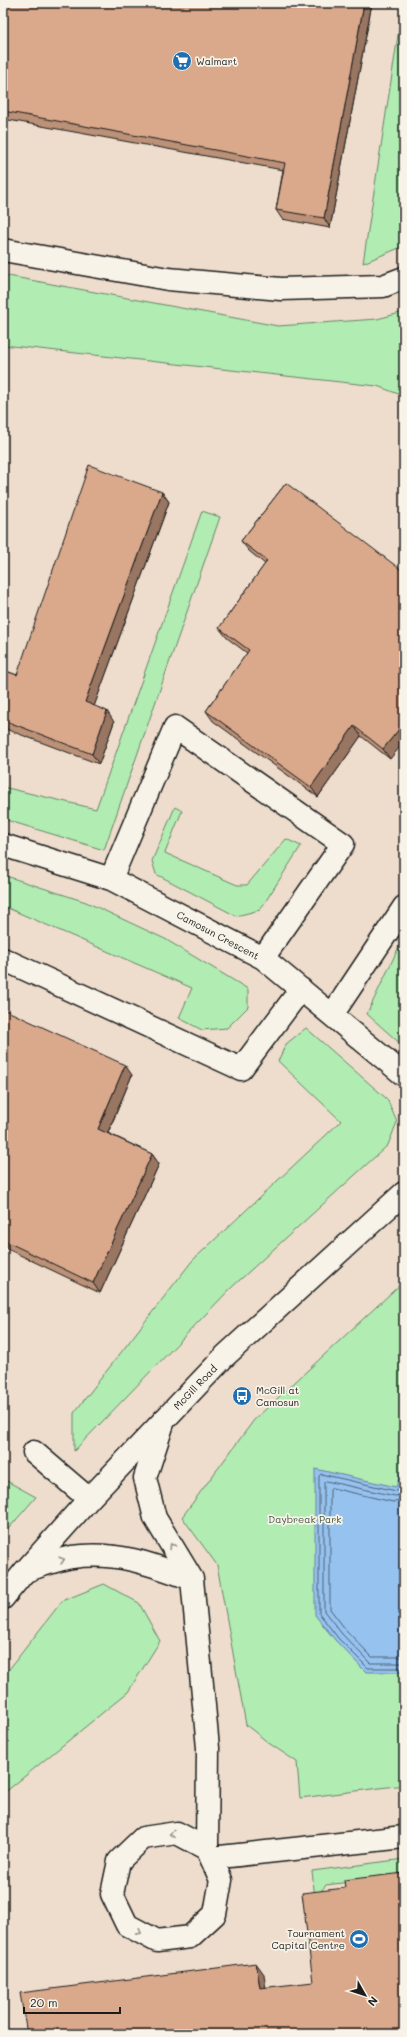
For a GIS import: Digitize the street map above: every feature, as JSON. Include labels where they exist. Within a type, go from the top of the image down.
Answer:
[{"type":"main road","points":[[3,250],[168,279],[281,289],[383,286],[404,278]]},
{"type":"main road","points":[[111,879],[175,727],[343,844],[262,958]]},
{"type":"main road","name":"Camosun Crescent","points":[[3,845],[111,879],[262,958],[404,1075]]},
{"type":"main road","points":[[332,1015],[404,907]]},
{"type":"main road","points":[[3,959],[241,1069],[301,989]]},
{"type":"main road","name":"McGill Road","points":[[3,1598],[89,1499],[225,1356],[404,1192]]},
{"type":"main road","points":[[164,1420],[145,1478],[154,1518],[192,1579],[208,1748],[209,1854],[221,1880],[215,1914],[190,1937],[157,1941],[127,1925],[112,1894],[119,1861],[143,1838],[177,1833],[209,1854],[404,1837]]},
{"type":"main road","points":[[34,1452],[89,1499]]},
{"type":"main road","points":[[25,1571],[71,1557],[106,1555],[145,1562],[192,1579]]},
{"type":"green space","points":[[403,3],[404,246],[363,263]]},
{"type":"green space","points":[[3,275],[278,326],[377,319],[404,312],[404,396],[377,386],[3,345]]},
{"type":"green space","points":[[202,511],[220,517],[104,850],[3,819],[3,787],[96,809]]},
{"type":"green space","points":[[175,807],[182,811],[165,853],[237,885],[247,885],[286,839],[301,846],[260,910],[236,916],[156,874],[152,861]]},
{"type":"green space","points":[[3,875],[86,902],[165,939],[248,989],[248,1007],[227,1028],[202,1030],[179,1018],[192,988],[3,906]]},
{"type":"green space","points":[[404,936],[404,1047],[367,1014]]},
{"type":"green space","points":[[306,1028],[387,1099],[397,1122],[388,1145],[231,1288],[74,1451],[74,1413],[192,1261],[341,1121],[278,1061],[286,1044]]},
{"type":"green space","name":"Daybreak Park","points":[[404,1281],[404,1785],[300,1798],[297,1762],[270,1744],[246,1725],[217,1565],[182,1517],[254,1420]]},
{"type":"green space","points":[[3,1479],[36,1497],[3,1535]]},
{"type":"green space","points":[[104,1584],[139,1603],[160,1641],[128,1692],[3,1794],[3,1677],[62,1601]]},
{"type":"green space","points":[[404,1859],[404,1875],[326,1885],[315,1898],[312,1871]]},
{"type":"water","points":[[404,1464],[404,1672],[366,1672],[335,1640],[315,1615],[315,1469],[396,1487]]},
{"type":"building","name":"Walmart","points":[[3,3],[364,3],[324,218],[276,210],[285,163],[3,111]]},
{"type":"building","points":[[89,465],[162,492],[85,702],[107,711],[92,754],[3,720],[3,670],[17,675]]},
{"type":"building","points":[[286,483],[404,572],[404,723],[383,749],[354,726],[311,787],[206,711],[249,650],[219,628],[267,561],[241,541]]},
{"type":"building","points":[[3,1009],[125,1065],[98,1129],[152,1154],[93,1283],[3,1240]]},
{"type":"building","name":"Tournament Capital Centre","points":[[404,1873],[404,2034],[27,2034],[20,1993],[256,1963],[260,1988],[313,1982],[302,1893],[345,1888],[344,1880]]},
{"type":"place","name":"Walmart","points":[[182,61]]},
{"type":"place","name":"McGill at Camosun","points":[[242,1396]]},
{"type":"place","name":"Tournament Capital Centre","points":[[359,1939]]}]
